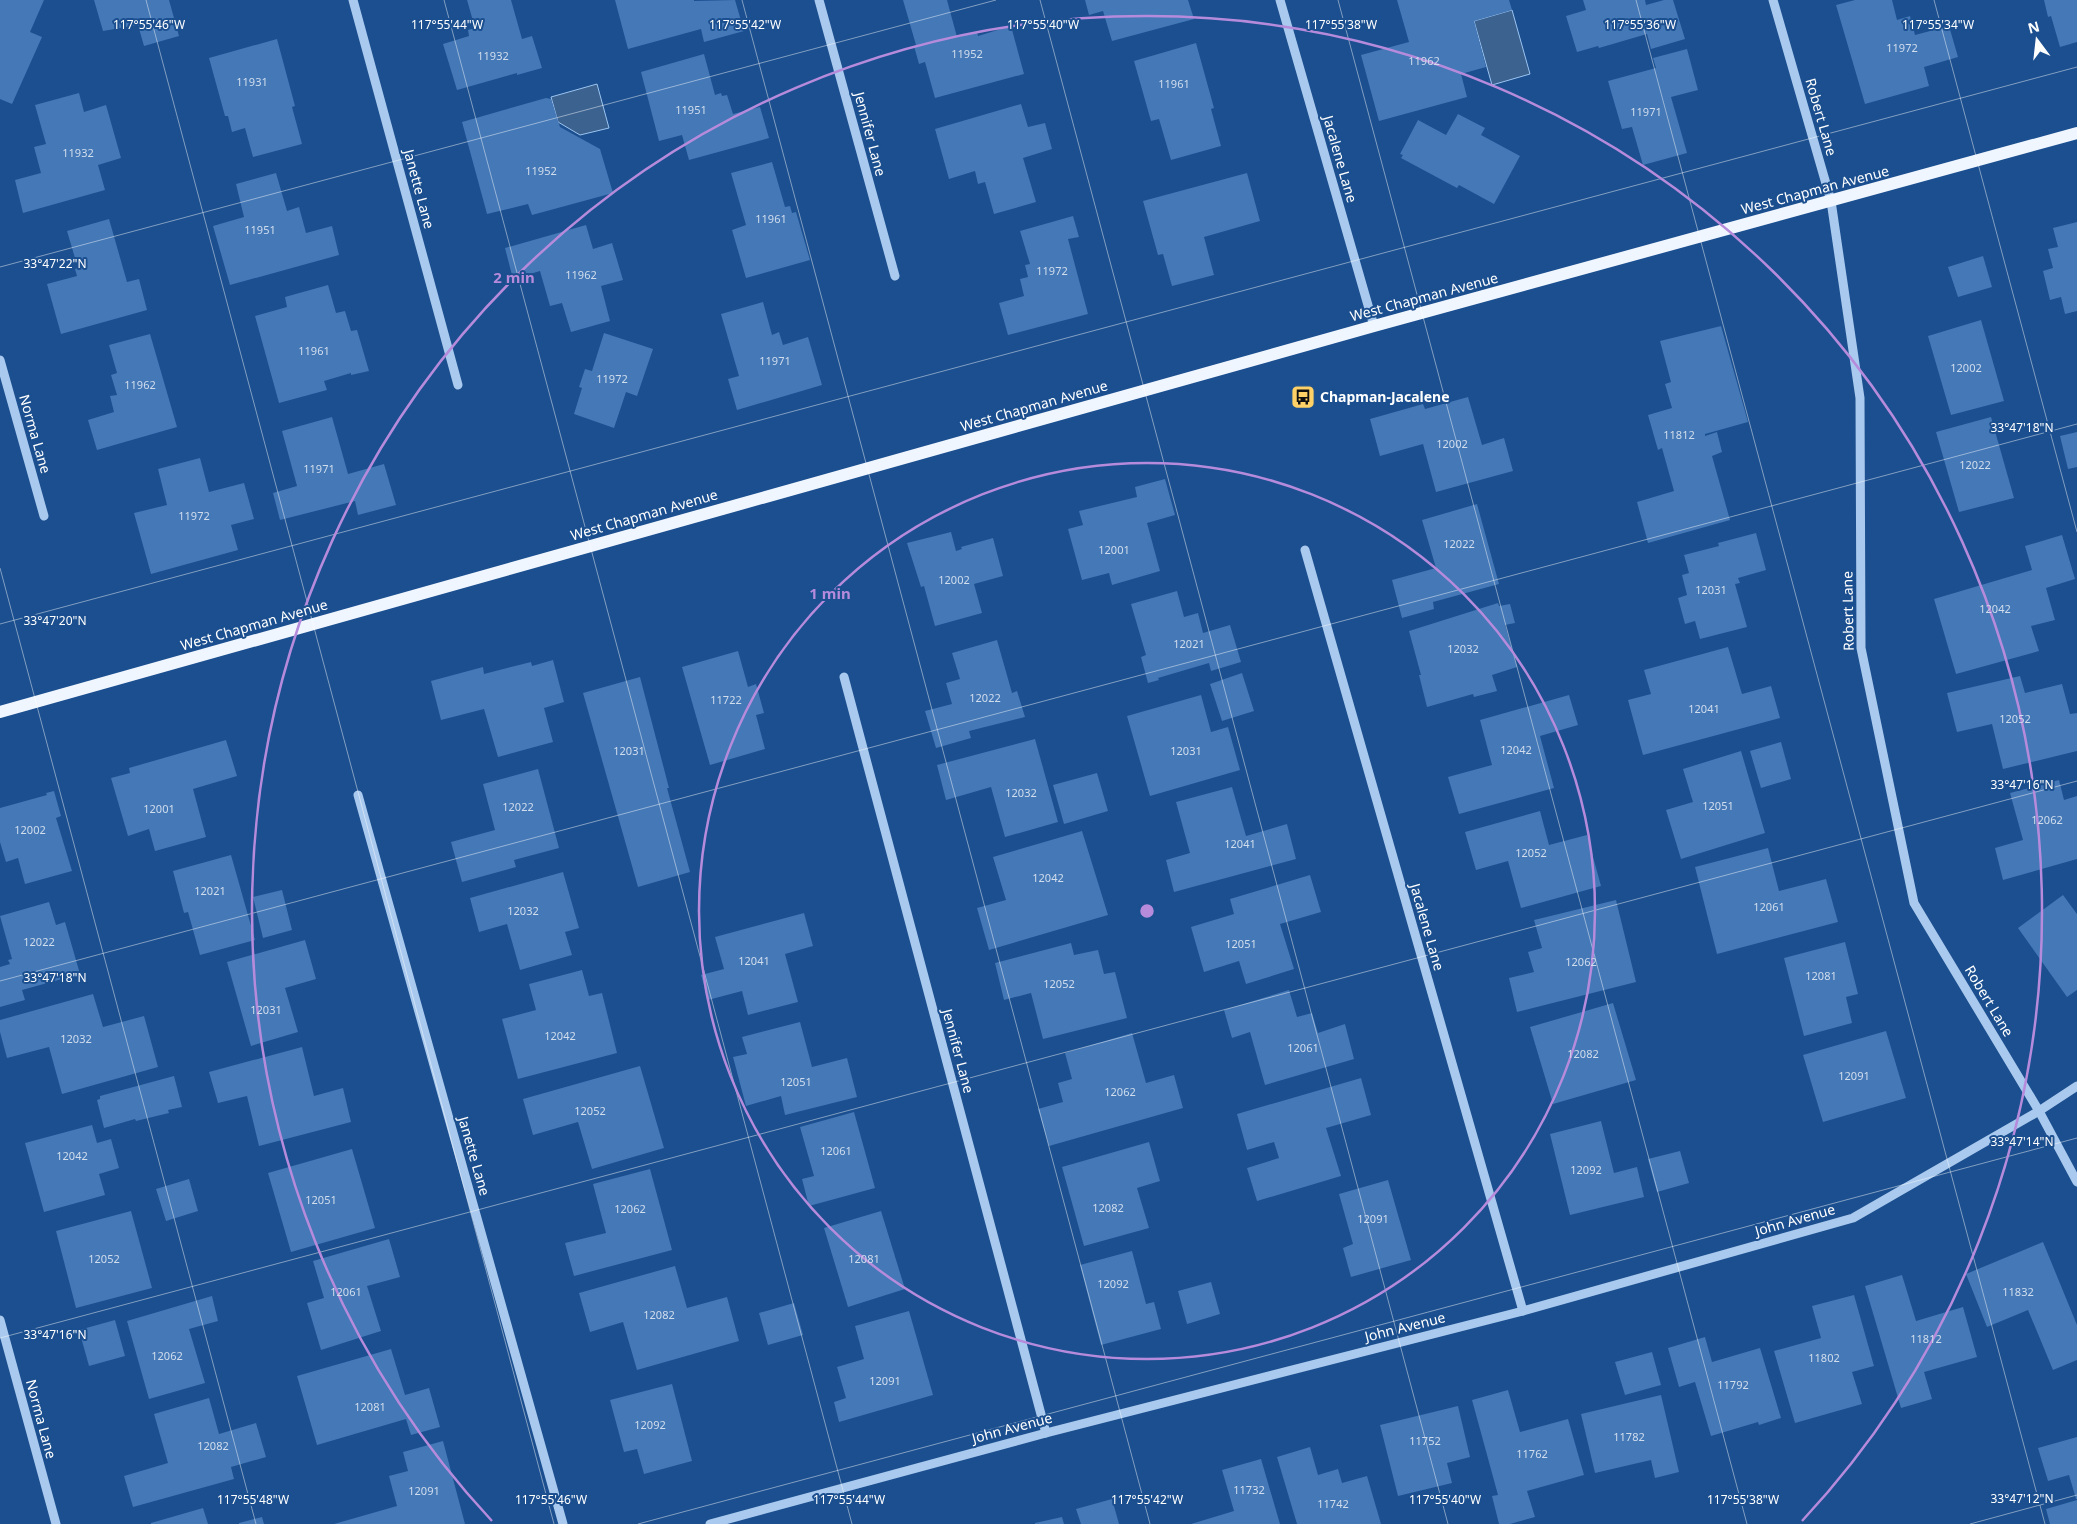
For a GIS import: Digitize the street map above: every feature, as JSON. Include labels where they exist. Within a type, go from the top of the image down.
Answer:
[{"type":"main road","name":"West Chapman Avenue","points":[[0,712],[1374,326],[2077,133]]},
{"type":"street","name":"Janette Lane","points":[[353,0],[458,385]]},
{"type":"street","name":"Jennifer Lane","points":[[818,0],[895,276]]},
{"type":"street","name":"Jacalene Lane","points":[[1280,0],[1374,326]]},
{"type":"street","name":"Robert Lane","points":[[1773,0],[1831,201],[1860,398],[1861,648],[1914,903],[2039,1111],[2077,1182]]},
{"type":"street","name":"Norma Lane","points":[[0,360],[44,516]]},
{"type":"street","name":"Jacalene Lane","points":[[1305,550],[1523,1311]]},
{"type":"street","name":"Jennifer Lane","points":[[844,676],[1046,1433]]},
{"type":"street","name":"Janette Lane","points":[[358,795],[563,1524]]},
{"type":"street","name":"John Avenue","points":[[710,1524],[1046,1433],[1523,1311],[1854,1218],[2039,1111],[2077,1086]]},
{"type":"street","name":"Norma Lane","points":[[0,1320],[56,1524]]},
{"type":"water","points":[[1512,10],[1530,74],[1492,85],[1474,21]]},
{"type":"water","points":[[597,84],[609,128],[580,135],[558,122],[551,97]]},
{"type":"building","points":[[0,0],[44,0],[30,32],[42,37],[12,104],[0,99]]},
{"type":"building","points":[[94,0],[169,0],[179,36],[144,46],[138,25],[103,31]]},
{"type":"building","points":[[467,0],[511,0],[522,39],[532,36],[542,68],[457,90],[443,44],[469,36],[468,30],[475,28]]},
{"type":"building","points":[[615,0],[735,0],[744,31],[704,42],[701,29],[628,49]]},
{"type":"building","points":[[903,0],[947,0],[957,37],[977,32],[978,36],[1011,26],[1024,74],[935,98],[925,62],[919,64],[914,46],[916,45]]},
{"type":"building","points":[[1085,0],[1188,0],[1194,19],[1112,41],[1103,11],[1089,15]]},
{"type":"building","points":[[1397,0],[1509,0],[1512,10],[1474,21],[1486,67],[1461,74],[1467,97],[1379,121],[1361,55],[1409,42]]},
{"type":"building","points":[[1583,0],[1645,0],[1646,5],[1664,0],[1673,0],[1685,39],[1651,49],[1647,34],[1599,48],[1598,46],[1577,52],[1566,16],[1586,10]]},
{"type":"building","points":[[1855,0],[1892,0],[1897,20],[1910,16],[1915,35],[1949,26],[1958,57],[1924,67],[1929,86],[1865,104],[1836,5]]},
{"type":"building","points":[[2044,0],[2077,0],[2077,42],[2060,47],[2051,16],[2048,17]]},
{"type":"building","points":[[277,39],[295,106],[292,107],[302,144],[253,157],[245,128],[232,132],[228,116],[225,116],[209,58]]},
{"type":"building","points":[[1196,43],[1214,108],[1211,109],[1221,146],[1171,160],[1159,119],[1151,121],[1134,61]]},
{"type":"building","points":[[1687,49],[1698,90],[1671,97],[1687,153],[1643,165],[1632,127],[1622,129],[1608,81],[1656,68],[1653,58]]},
{"type":"building","points":[[704,54],[715,95],[721,93],[722,96],[727,95],[733,114],[760,107],[769,138],[689,160],[682,135],[659,141],[641,72]]},
{"type":"building","points":[[79,93],[84,112],[106,105],[121,158],[98,165],[105,190],[23,213],[15,180],[41,173],[34,147],[46,144],[35,105]]},
{"type":"building","points":[[546,98],[551,99],[560,127],[600,149],[613,193],[532,215],[528,204],[487,214],[462,122]]},
{"type":"building","points":[[1021,104],[1028,127],[1045,123],[1052,149],[1023,158],[1036,202],[994,214],[985,182],[978,184],[975,171],[949,179],[935,129]]},
{"type":"building","points":[[1458,114],[1485,128],[1481,135],[1520,156],[1494,204],[1459,185],[1457,188],[1401,158],[1403,155],[1400,154],[1418,120],[1446,135]]},
{"type":"building","points":[[772,162],[785,207],[790,206],[792,213],[796,212],[810,260],[746,278],[732,230],[746,225],[731,173]]},
{"type":"building","points":[[276,173],[287,211],[299,207],[306,233],[332,226],[339,255],[230,285],[213,226],[244,217],[236,184]]},
{"type":"building","points":[[1247,173],[1260,221],[1204,237],[1214,275],[1172,286],[1163,254],[1158,255],[1143,201]]},
{"type":"building","points":[[1073,216],[1079,237],[1068,239],[1088,314],[1008,335],[999,303],[1024,296],[1020,279],[1028,277],[1025,265],[1030,264],[1020,231]]},
{"type":"building","points":[[109,219],[127,282],[139,279],[147,310],[61,334],[47,284],[77,276],[75,269],[78,268],[67,231]]},
{"type":"building","points":[[2077,222],[2077,311],[2065,314],[2061,297],[2050,300],[2043,271],[2053,268],[2048,249],[2058,247],[2053,228]]},
{"type":"building","points":[[586,225],[593,249],[612,243],[623,280],[601,286],[610,321],[571,332],[562,303],[550,306],[540,271],[513,279],[505,248]]},
{"type":"building","points":[[1983,256],[1992,287],[1958,297],[1948,267]]},
{"type":"building","points":[[328,285],[336,313],[345,311],[351,331],[357,330],[369,371],[351,375],[351,373],[324,381],[327,390],[279,403],[255,316],[287,307],[285,297]]},
{"type":"building","points":[[763,302],[772,335],[779,332],[783,345],[808,337],[822,385],[737,410],[728,379],[739,376],[721,314]]},
{"type":"building","points":[[1981,320],[2004,401],[1951,415],[1928,336]]},
{"type":"building","points":[[1721,326],[1748,422],[1705,434],[1705,436],[1717,432],[1722,452],[1712,456],[1730,520],[1648,543],[1637,502],[1674,491],[1662,448],[1658,450],[1648,415],[1672,408],[1665,384],[1671,382],[1660,341]]},
{"type":"building","points":[[604,333],[653,349],[637,396],[626,392],[614,428],[574,414],[582,388],[579,387],[585,369],[592,371]]},
{"type":"building","points":[[150,334],[177,427],[97,450],[88,420],[114,412],[110,396],[117,395],[111,375],[117,373],[109,345]]},
{"type":"building","points":[[1468,397],[1482,445],[1504,438],[1513,471],[1436,492],[1423,444],[1380,456],[1370,419],[1423,404],[1425,409]]},
{"type":"building","points":[[332,417],[348,474],[384,464],[396,505],[358,515],[355,501],[280,520],[273,493],[297,486],[282,431]]},
{"type":"building","points":[[1991,417],[2014,498],[1959,512],[1936,432]]},
{"type":"building","points":[[2077,432],[2077,467],[2068,469],[2060,436]]},
{"type":"building","points":[[200,458],[209,492],[244,483],[254,519],[231,525],[238,550],[151,574],[134,513],[167,505],[158,469]]},
{"type":"building","points":[[1165,479],[1175,515],[1147,523],[1160,571],[1112,585],[1109,573],[1082,580],[1068,529],[1083,525],[1079,511],[1137,497],[1135,487]]},
{"type":"building","points":[[1477,504],[1499,584],[1433,602],[1434,609],[1402,618],[1392,580],[1436,568],[1422,520]]},
{"type":"building","points":[[951,532],[956,551],[962,549],[961,547],[993,538],[1003,576],[974,584],[982,613],[935,626],[924,586],[921,587],[907,543]]},
{"type":"building","points":[[1756,533],[1766,570],[1738,578],[1740,583],[1735,584],[1747,627],[1700,639],[1695,621],[1685,624],[1678,598],[1687,595],[1682,575],[1689,573],[1684,555],[1719,546],[1718,543]]},
{"type":"building","points":[[2062,535],[2075,579],[2046,588],[2055,620],[2031,626],[2039,651],[1956,674],[1934,599],[2032,570],[2025,546]]},
{"type":"building","points":[[1177,591],[1184,617],[1198,613],[1203,633],[1230,625],[1241,662],[1211,671],[1209,663],[1158,678],[1159,680],[1148,683],[1141,657],[1146,655],[1131,604]]},
{"type":"building","points":[[1498,603],[1499,606],[1510,604],[1515,623],[1505,625],[1517,667],[1492,675],[1497,691],[1474,697],[1473,694],[1427,707],[1419,675],[1421,675],[1409,631]]},
{"type":"building","points":[[997,640],[1012,693],[1017,691],[1025,717],[969,731],[971,738],[936,748],[925,711],[952,704],[946,683],[960,679],[952,653]]},
{"type":"building","points":[[1728,647],[1742,694],[1771,686],[1780,718],[1643,755],[1628,700],[1651,694],[1644,670]]},
{"type":"building","points":[[738,651],[748,687],[756,684],[764,713],[756,715],[765,749],[710,765],[682,667]]},
{"type":"building","points":[[553,660],[564,702],[544,708],[553,742],[498,757],[484,709],[441,720],[431,681],[483,667],[484,674],[531,662],[532,666]]},
{"type":"building","points":[[1242,673],[1254,711],[1222,721],[1210,684]]},
{"type":"building","points":[[2020,676],[2025,693],[2062,684],[2070,714],[2077,713],[2077,751],[2003,769],[1992,724],[1957,732],[1947,693]]},
{"type":"building","points":[[640,677],[690,872],[638,887],[583,693]]},
{"type":"building","points":[[1201,695],[1211,732],[1228,727],[1240,770],[1150,796],[1127,716]]},
{"type":"building","points":[[1569,695],[1578,725],[1540,736],[1554,788],[1459,814],[1448,777],[1492,765],[1480,720]]},
{"type":"building","points":[[1035,739],[1058,822],[1005,837],[991,787],[946,800],[937,765]]},
{"type":"building","points":[[226,740],[237,776],[193,789],[206,837],[155,851],[149,829],[128,836],[111,778],[130,773],[129,768]]},
{"type":"building","points":[[1781,742],[1791,779],[1761,788],[1750,751]]},
{"type":"building","points":[[1741,751],[1765,833],[1681,859],[1666,810],[1693,802],[1683,769]]},
{"type":"building","points":[[538,769],[559,848],[514,860],[516,867],[462,882],[451,842],[495,830],[483,784]]},
{"type":"building","points":[[1097,773],[1108,811],[1064,824],[1053,785]]},
{"type":"building","points":[[2059,780],[2064,800],[2077,796],[2077,859],[2003,880],[1995,848],[2023,840],[2010,793]]},
{"type":"building","points":[[1232,787],[1246,836],[1287,824],[1296,859],[1174,892],[1166,860],[1190,853],[1176,802]]},
{"type":"building","points":[[54,791],[61,816],[56,818],[72,871],[25,884],[18,858],[6,862],[0,842],[0,808],[47,795],[46,793]]},
{"type":"building","points":[[1540,811],[1549,845],[1587,835],[1601,886],[1521,908],[1508,861],[1476,870],[1465,832]]},
{"type":"building","points":[[1082,831],[1108,915],[989,950],[977,908],[1006,900],[993,857]]},
{"type":"building","points":[[1768,848],[1779,891],[1826,879],[1838,922],[1717,954],[1695,867]]},
{"type":"building","points":[[231,855],[255,940],[200,955],[188,912],[184,913],[173,871]]},
{"type":"building","points":[[563,872],[579,928],[565,932],[572,955],[520,970],[507,924],[479,932],[470,898]]},
{"type":"building","points":[[1310,875],[1321,912],[1280,924],[1294,969],[1246,984],[1239,961],[1204,972],[1191,927],[1234,914],[1230,899]]},
{"type":"building","points":[[282,890],[292,930],[263,938],[253,897]]},
{"type":"building","points":[[2063,895],[2077,914],[2077,990],[2067,997],[2018,928]]},
{"type":"building","points":[[1616,900],[1636,982],[1517,1012],[1509,978],[1534,972],[1528,952],[1542,948],[1534,920]]},
{"type":"building","points":[[49,902],[56,925],[65,922],[80,974],[22,990],[25,1000],[0,1007],[0,967],[10,964],[8,960],[12,959],[0,916]]},
{"type":"building","points":[[804,913],[813,946],[785,954],[798,1002],[748,1015],[742,991],[708,1000],[701,975],[724,969],[715,937]]},
{"type":"building","points":[[305,940],[316,979],[285,988],[298,1032],[251,1046],[227,962]]},
{"type":"building","points":[[1845,942],[1858,994],[1846,997],[1852,1023],[1804,1036],[1784,958]]},
{"type":"building","points":[[1071,943],[1074,955],[1098,950],[1104,974],[1115,972],[1127,1018],[1043,1039],[1031,993],[1004,1000],[995,963]]},
{"type":"building","points":[[582,970],[589,996],[602,993],[617,1053],[518,1079],[502,1019],[536,1010],[529,984]]},
{"type":"building","points":[[1289,990],[1297,1017],[1312,1013],[1318,1033],[1345,1024],[1354,1059],[1265,1085],[1250,1032],[1232,1038],[1224,1010]]},
{"type":"building","points":[[93,994],[103,1027],[144,1016],[158,1067],[62,1094],[49,1047],[7,1058],[0,1032],[0,1020]]},
{"type":"building","points":[[1613,1003],[1636,1080],[1553,1104],[1530,1027]]},
{"type":"building","points":[[800,1022],[812,1067],[847,1058],[857,1097],[785,1115],[781,1096],[746,1106],[733,1057],[747,1054],[742,1037]]},
{"type":"building","points":[[1886,1031],[1906,1098],[1823,1122],[1803,1055]]},
{"type":"building","points":[[1132,1033],[1146,1083],[1174,1075],[1183,1108],[1049,1146],[1038,1109],[1063,1102],[1058,1083],[1072,1079],[1065,1053]]},
{"type":"building","points":[[302,1047],[314,1096],[343,1088],[351,1122],[259,1146],[247,1096],[218,1103],[209,1072]]},
{"type":"building","points":[[640,1066],[664,1148],[592,1169],[578,1122],[533,1135],[523,1099]]},
{"type":"building","points":[[174,1076],[182,1107],[168,1110],[169,1113],[136,1121],[135,1119],[104,1128],[97,1100],[100,1099],[100,1096]]},
{"type":"building","points":[[1361,1078],[1371,1115],[1326,1128],[1341,1176],[1257,1201],[1247,1168],[1279,1158],[1274,1142],[1247,1150],[1237,1114]]},
{"type":"building","points":[[854,1112],[875,1188],[809,1206],[802,1179],[814,1176],[800,1127]]},
{"type":"building","points":[[1601,1121],[1614,1173],[1637,1167],[1644,1197],[1570,1215],[1550,1134]]},
{"type":"building","points":[[92,1125],[97,1143],[111,1139],[119,1168],[99,1174],[105,1195],[44,1212],[25,1143]]},
{"type":"building","points":[[1149,1142],[1160,1181],[1137,1188],[1149,1228],[1084,1246],[1062,1167]]},
{"type":"building","points":[[352,1149],[375,1228],[291,1252],[268,1173]]},
{"type":"building","points":[[1680,1151],[1689,1183],[1657,1192],[1648,1159]]},
{"type":"building","points":[[650,1169],[672,1250],[574,1276],[565,1243],[606,1233],[593,1184]]},
{"type":"building","points":[[189,1179],[198,1211],[166,1221],[156,1189]]},
{"type":"building","points":[[1388,1180],[1411,1260],[1351,1277],[1343,1248],[1353,1244],[1339,1194]]},
{"type":"building","points":[[131,1211],[152,1288],[76,1308],[56,1231]]},
{"type":"building","points":[[881,1211],[905,1289],[848,1307],[824,1228]]},
{"type":"building","points":[[389,1239],[400,1277],[367,1286],[381,1331],[321,1350],[307,1303],[324,1298],[313,1261]]},
{"type":"building","points":[[2043,1242],[2077,1325],[2077,1360],[2053,1370],[2028,1310],[1987,1327],[1966,1274]]},
{"type":"building","points":[[1132,1251],[1146,1304],[1154,1302],[1161,1329],[1101,1345],[1080,1265]]},
{"type":"building","points":[[675,1266],[687,1308],[727,1297],[739,1341],[637,1370],[623,1322],[590,1332],[579,1293]]},
{"type":"building","points":[[1902,1275],[1916,1321],[1963,1307],[1977,1357],[1924,1372],[1932,1399],[1901,1408],[1865,1286]]},
{"type":"building","points":[[1211,1282],[1220,1314],[1187,1324],[1178,1291]]},
{"type":"building","points":[[1854,1295],[1874,1366],[1852,1372],[1862,1404],[1795,1423],[1774,1351],[1821,1338],[1812,1306]]},
{"type":"building","points":[[212,1296],[218,1321],[189,1329],[205,1383],[149,1399],[127,1321]]},
{"type":"building","points":[[794,1303],[803,1335],[768,1345],[759,1313]]},
{"type":"building","points":[[909,1311],[933,1395],[839,1422],[834,1402],[846,1398],[837,1367],[864,1359],[855,1326]]},
{"type":"building","points":[[115,1320],[125,1356],[89,1366],[79,1330]]},
{"type":"building","points":[[1705,1337],[1712,1362],[1760,1348],[1781,1418],[1759,1425],[1758,1422],[1711,1436],[1695,1382],[1679,1387],[1668,1348]]},
{"type":"building","points":[[391,1349],[405,1395],[429,1388],[440,1427],[411,1435],[406,1419],[317,1445],[297,1376]]},
{"type":"building","points":[[1652,1352],[1661,1385],[1625,1395],[1615,1362]]},
{"type":"building","points":[[672,1384],[692,1461],[644,1474],[637,1449],[624,1452],[610,1400]]},
{"type":"building","points":[[1508,1390],[1520,1432],[1568,1419],[1584,1475],[1527,1491],[1535,1517],[1510,1524],[1499,1524],[1492,1496],[1498,1495],[1472,1400]]},
{"type":"building","points":[[1661,1395],[1679,1472],[1655,1478],[1651,1460],[1595,1473],[1581,1414]]},
{"type":"building","points":[[209,1398],[219,1434],[256,1423],[266,1457],[231,1467],[234,1479],[133,1507],[124,1476],[168,1463],[154,1414]]},
{"type":"building","points":[[1458,1406],[1470,1457],[1447,1463],[1452,1483],[1398,1496],[1380,1425]]},
{"type":"building","points":[[2077,1437],[2076,1499],[2069,1475],[2048,1481],[2038,1448]]},
{"type":"building","points":[[443,1441],[465,1524],[334,1524],[397,1506],[389,1476],[408,1471],[403,1452]]},
{"type":"building","points":[[1310,1447],[1318,1475],[1338,1469],[1342,1483],[1367,1476],[1381,1524],[1297,1524],[1277,1457]]},
{"type":"building","points":[[1261,1459],[1280,1524],[1191,1524],[1234,1511],[1222,1470]]},
{"type":"building","points":[[1112,1499],[1119,1524],[1081,1524],[1076,1509]]},
{"type":"building","points":[[2077,1500],[2077,1524],[2050,1524],[2046,1509]]},
{"type":"building","points":[[203,1508],[208,1524],[151,1524],[151,1523]]},
{"type":"building","points":[[262,1517],[264,1524],[239,1524],[239,1523]]},
{"type":"building","points":[[1062,1517],[1064,1524],[1035,1524],[1035,1523]]},
{"type":"place","name":"Chapman-Jacalene","points":[[1303,397]]}]
